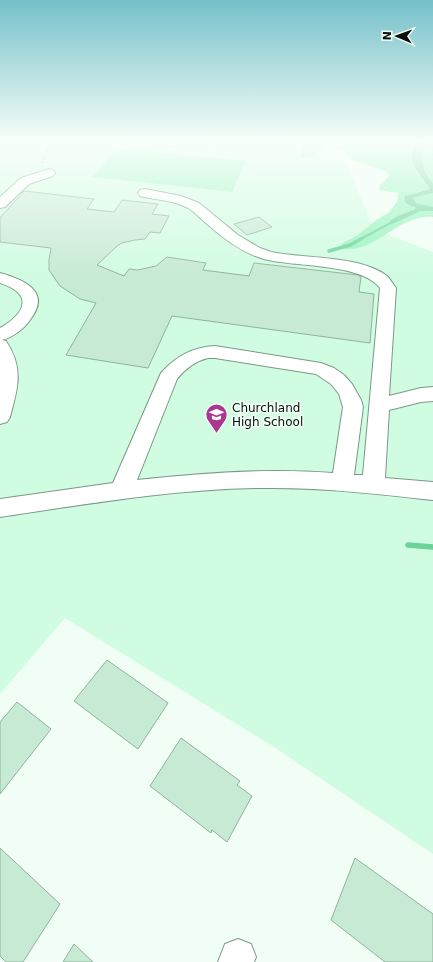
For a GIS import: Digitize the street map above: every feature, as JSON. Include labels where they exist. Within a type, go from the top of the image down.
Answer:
[{"type":"lane","points":[[0,204],[19,187]]},
{"type":"lane","points":[[145,193],[174,198],[194,206],[238,242],[266,256],[355,268],[370,272],[382,278],[388,288],[373,486]]},
{"type":"lane","points":[[0,278],[12,280],[24,287],[31,296],[31,307],[25,318],[12,329],[0,335]]},
{"type":"lane","points":[[0,345],[8,364],[10,376],[0,416]]},
{"type":"lane","points":[[121,491],[168,377],[175,368],[187,359],[195,354],[205,352],[215,352],[321,369],[333,374],[342,383],[350,395],[353,407],[342,483]]},
{"type":"lane","points":[[379,406],[421,395],[433,394]]},
{"type":"lane","points":[[0,508],[121,491],[228,480],[263,479],[342,483],[433,491]]},
{"type":"shaded area","name":"Churchland High School","points":[[0,187],[356,187],[374,229],[433,252],[433,854],[274,747],[65,618],[0,694]]},
{"type":"shaded area","points":[[185,187],[234,187],[232,192]]},
{"type":"shaded area","points":[[380,187],[428,187],[430,189],[411,194],[415,209],[400,215],[407,217],[421,211],[433,211],[433,217],[420,218],[408,222],[363,247],[351,249],[339,248],[343,243],[358,235],[376,220],[388,213],[397,202],[398,193],[379,190]]},
{"type":"shaded area","points":[[428,187],[433,187],[433,193],[413,198],[416,203],[433,207],[433,211],[421,211],[392,224],[390,221],[415,209],[415,207],[409,205],[405,201],[405,196],[430,189]]},
{"type":"shaded area","points":[[433,193],[433,207],[416,203],[413,198]]},
{"type":"building","points":[[24,191],[94,199],[87,209],[114,212],[122,200],[158,204],[152,214],[169,216],[160,233],[150,232],[145,239],[122,243],[97,265],[124,276],[129,269],[138,270],[156,266],[167,257],[206,263],[203,270],[249,276],[254,263],[358,275],[361,277],[359,292],[374,294],[370,343],[172,316],[148,368],[66,355],[96,303],[80,299],[60,286],[49,270],[51,248],[0,242],[0,218]]},
{"type":"building","points":[[259,217],[272,227],[247,235],[234,224]]},
{"type":"building","points":[[107,660],[168,703],[138,749],[74,701]]},
{"type":"building","points":[[17,702],[51,729],[0,794],[0,722]]},
{"type":"building","points":[[181,738],[240,781],[237,785],[252,796],[227,842],[212,830],[211,833],[150,786]]},
{"type":"building","points":[[0,848],[60,904],[23,962],[6,962],[0,956]]},
{"type":"building","points":[[355,858],[433,914],[433,962],[385,962],[331,920]]},
{"type":"building","points":[[74,944],[93,962],[63,962]]},
{"type":"waterway","points":[[359,240],[396,220]]},
{"type":"waterway","points":[[329,251],[350,245],[361,239]]},
{"type":"waterway","points":[[408,545],[433,547]]},
{"type":"place","name":"Churchland High School","points":[[216,434]]}]
